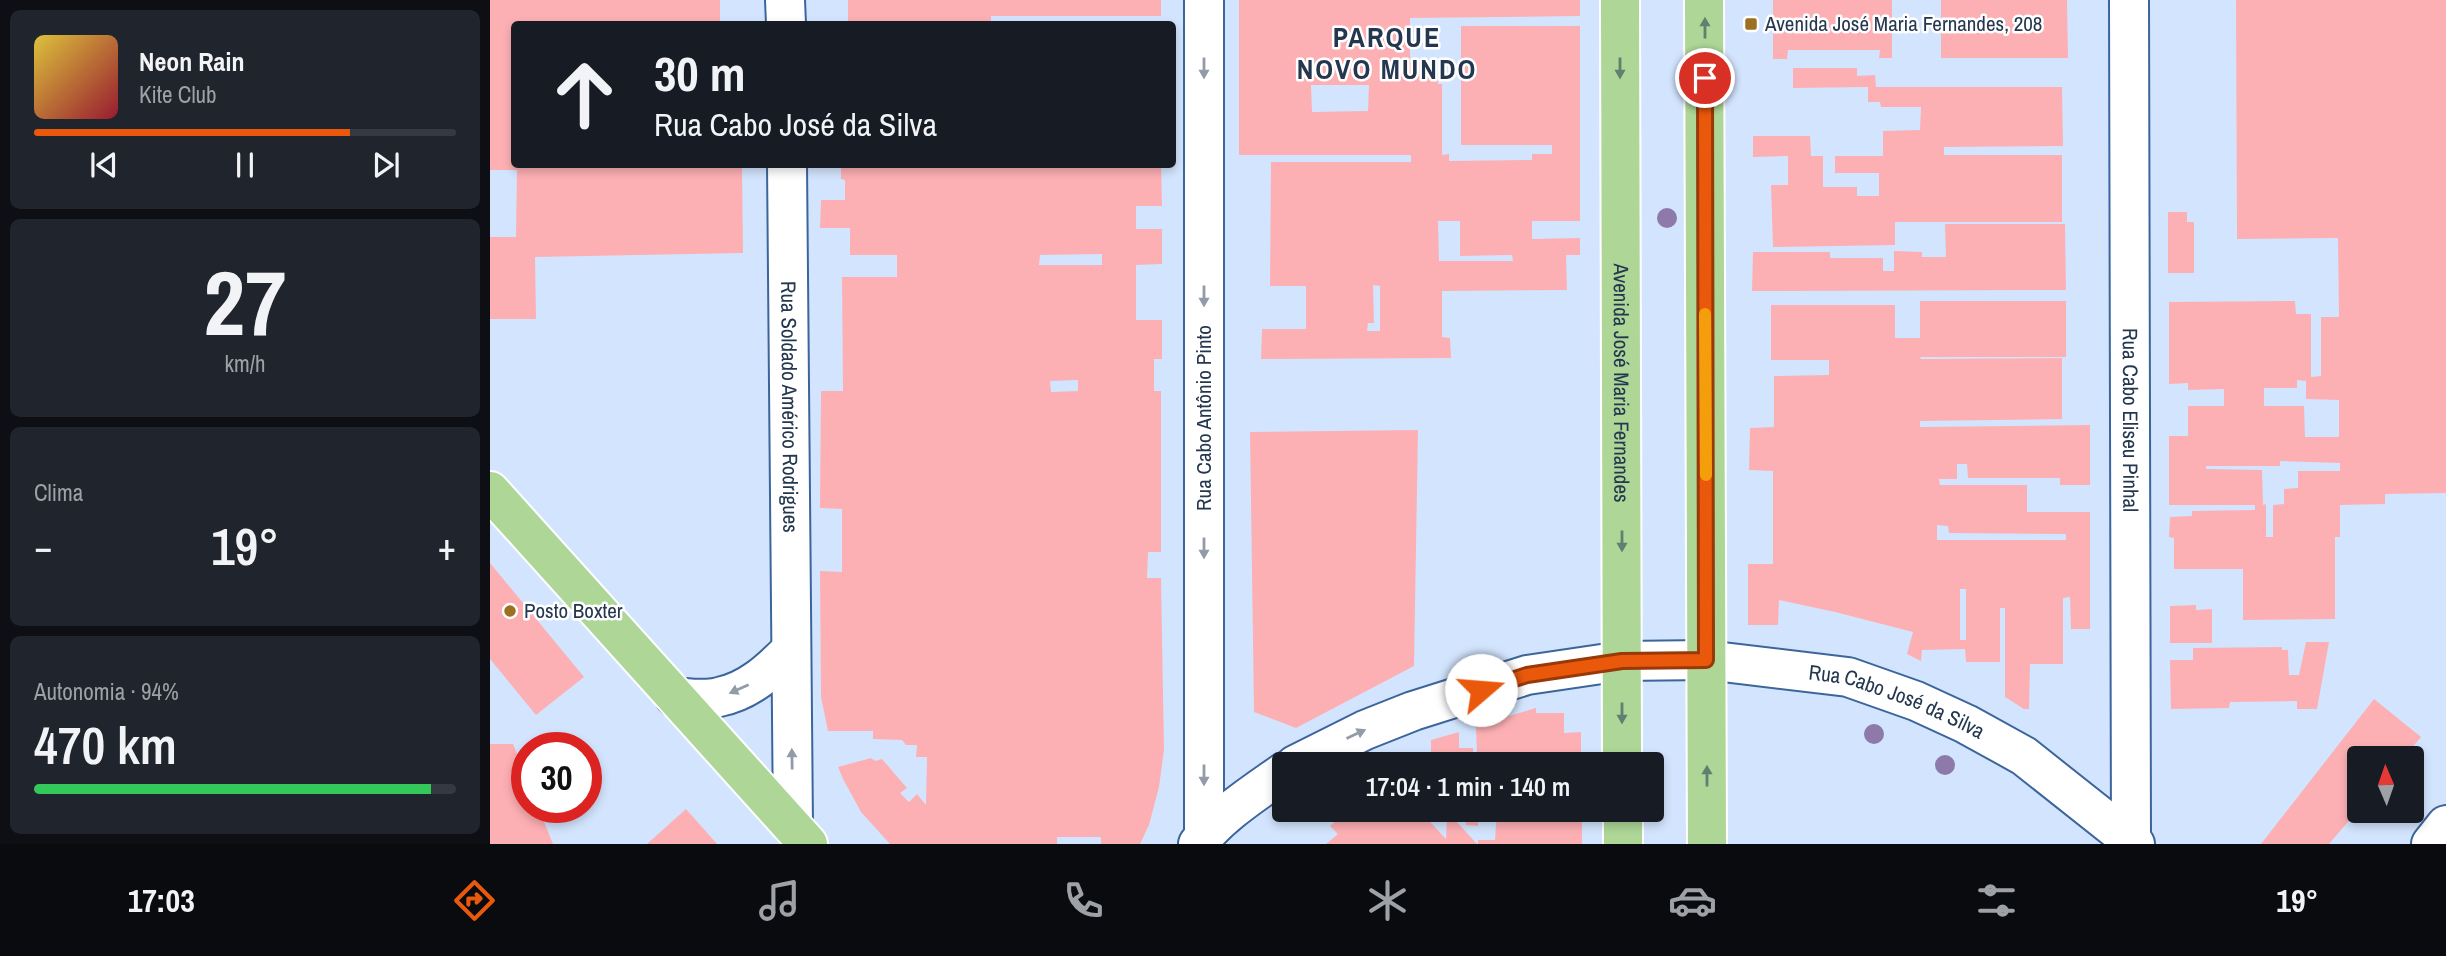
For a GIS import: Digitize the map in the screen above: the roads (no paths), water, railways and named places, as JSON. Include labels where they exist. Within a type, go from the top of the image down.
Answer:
[{"type":"main road","name":"Avenida José Maria Fernandes","points":[[1620,0],[1622,752]]},
{"type":"main road","points":[[1704,0],[1707,844]]},
{"type":"main road","points":[[490,491],[801,836]]},
{"type":"main road","points":[[1623,822],[1623,844]]},
{"type":"street","points":[[786,0],[786,21]]},
{"type":"street","name":"Rua Cabo Antônio Pinto","points":[[1201,840],[1204,0]]},
{"type":"street","name":"Rua Cabo Eliseu Pinhal","points":[[2129,0],[2133,841]]},
{"type":"street","name":"Rua Soldado Américo Rodrigues","points":[[787,168],[791,650],[801,836]]},
{"type":"street","points":[[675,697],[718,698],[736,691],[758,681],[791,650]]},
{"type":"street","name":"Rua Cabo José da Silva","points":[[1321,752],[1365,730],[1527,675],[1622,661],[1706,660],[1848,677],[1916,701],[1966,724],[2024,756],[2133,841]]},
{"type":"street","points":[[1201,840],[1272,781]]},
{"type":"street","points":[[2431,844],[2446,825]]},
{"type":"place","name":"Avenida José Maria Fernandes, 208","points":[[1751,24]]},
{"type":"place","name":"Posto Boxter","points":[[510,611]]},
{"type":"district","name":"PARQUE NOVO MUNDO","points":[[1387,53]]}]
